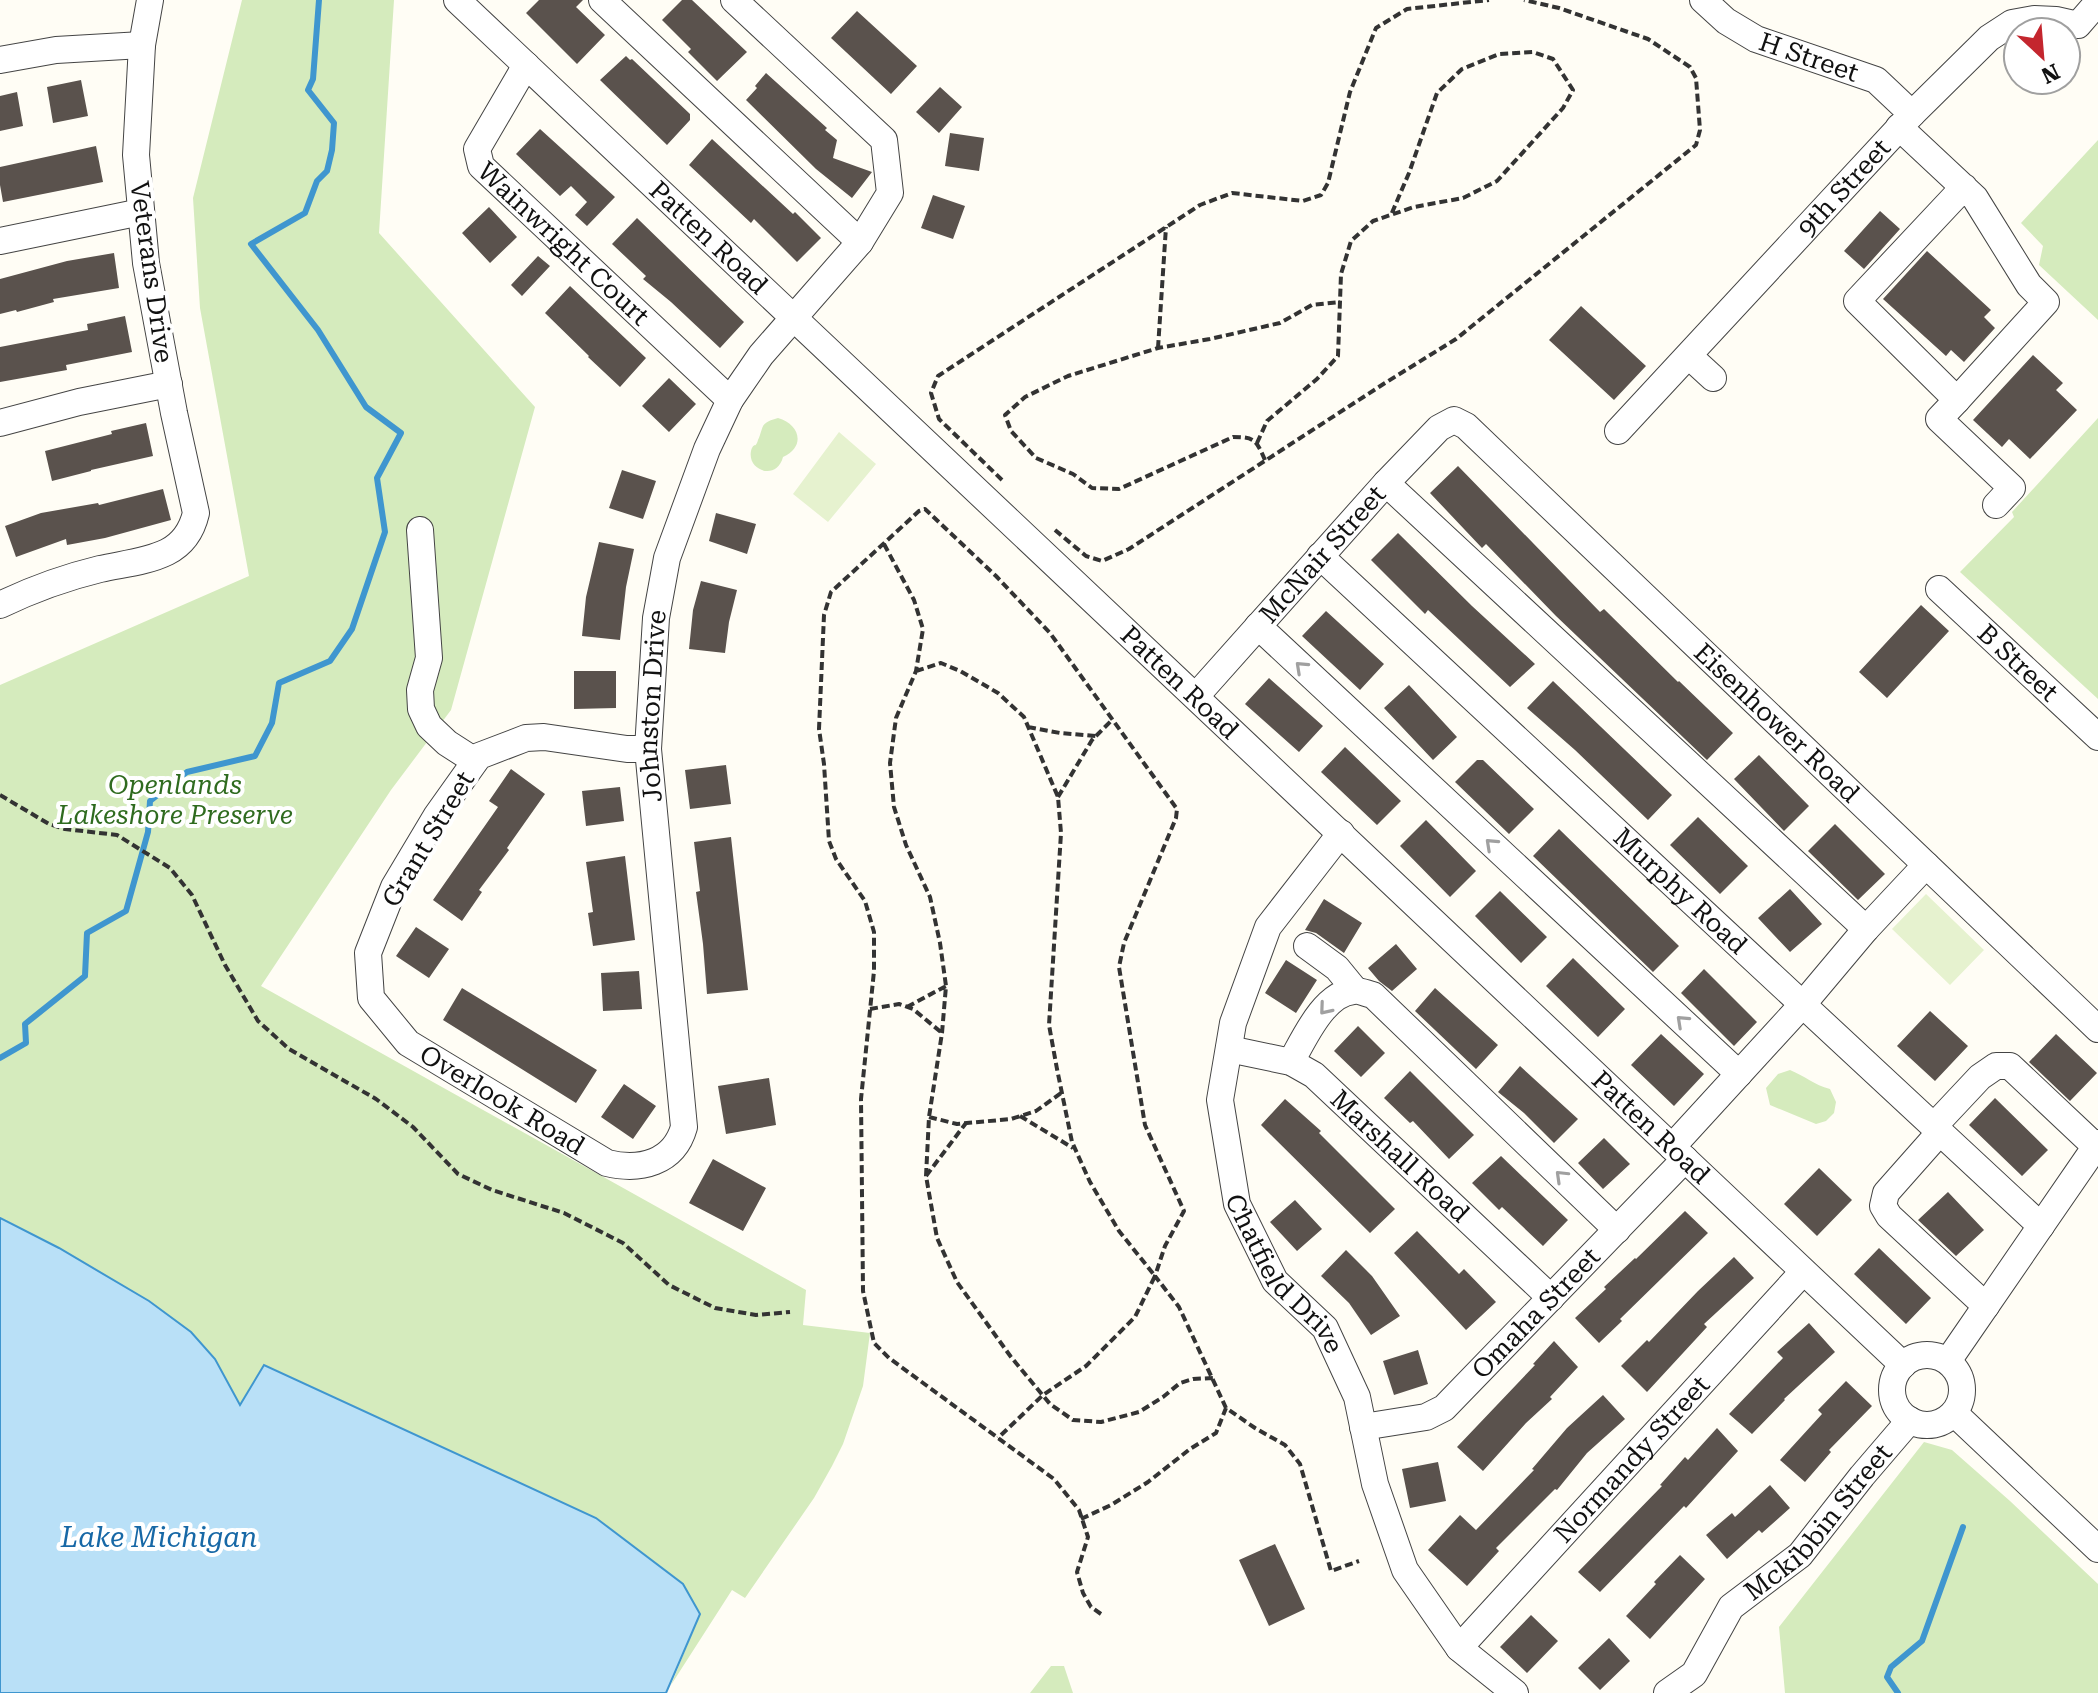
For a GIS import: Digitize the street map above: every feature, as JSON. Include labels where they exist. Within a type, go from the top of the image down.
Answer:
[{"type":"street","name":"Veterans Drive","points":[[0,605],[17,596],[95,571],[168,552],[193,527],[196,513],[146,263],[136,155],[142,45],[150,0]]},
{"type":"street","name":"Patten Road","points":[[457,0],[1903,1365]]},
{"type":"street","points":[[602,0],[860,242]]},
{"type":"street","name":"Johnston Drive","points":[[652,1163],[671,1152],[681,1138],[684,1127],[648,749],[656,618],[667,558],[707,449],[730,400],[761,355],[860,242],[890,193],[884,140],[734,0]]},
{"type":"street","name":"H Street","points":[[1703,0],[1726,21],[1756,39],[1876,80],[1906,121],[1975,198],[2029,285],[2046,302],[1957,400]]},
{"type":"street","name":"9th Street","points":[[1618,431],[1906,121],[1989,38],[2012,23],[2034,19],[2056,20],[2088,34],[2098,2]]},
{"type":"street","points":[[0,60],[56,50],[142,45]]},
{"type":"street","name":"Wainwright Court","points":[[526,65],[477,149],[481,166],[730,400]]},
{"type":"street","points":[[1964,187],[1857,301],[1957,400],[1939,419],[2012,488],[1996,505]]},
{"type":"street","points":[[0,241],[141,212]]},
{"type":"street","points":[[1689,356],[1713,378]]},
{"type":"street","points":[[0,423],[79,402],[169,384]]},
{"type":"street","name":"McNair Street","points":[[1196,696],[1386,483],[1439,428],[1454,420]]},
{"type":"street","name":"Eisenhower Road","points":[[1454,420],[1466,426],[2098,1029]]},
{"type":"street","points":[[1386,483],[1866,929]]},
{"type":"street","points":[[420,530],[429,658],[420,690],[421,709],[429,726],[447,743],[475,761]]},
{"type":"street","name":"Murphy Road","points":[[1320,556],[2041,1226]]},
{"type":"street","name":"B Street","points":[[1939,589],[2098,737]]},
{"type":"street","points":[[1258,626],[1739,1074]]},
{"type":"street","name":"Grant Street","points":[[371,998],[368,953],[394,887],[437,815],[479,756],[526,738],[544,737],[627,749],[648,749]]},
{"type":"street","name":"Chatfield Drive","points":[[1341,833],[1268,927],[1233,1023],[1220,1100],[1237,1204],[1275,1281],[1325,1328],[1357,1397],[1375,1484],[1405,1570],[1459,1648],[1515,1693]]},
{"type":"street","name":"Omaha Street","points":[[1363,1427],[1426,1417],[1444,1408],[1617,1230],[1739,1074],[1926,865]]},
{"type":"street","points":[[1307,946],[1337,968],[1355,990]]},
{"type":"street","points":[[1291,1062],[1321,1012],[1336,996],[1355,990],[1373,995],[1617,1230]]},
{"type":"street","name":"Overlook Road","points":[[371,998],[408,1043],[607,1163],[638,1167],[652,1163]]},
{"type":"street","name":"Marshall Road","points":[[1229,1049],[1291,1062],[1314,1075],[1551,1298]]},
{"type":"street","points":[[1948,1361],[1986,1306],[2041,1226],[2097,1144],[2010,1066],[1996,1066],[1980,1077],[1886,1193],[1883,1206],[1889,1216],[1986,1306]]},
{"type":"street","name":"Normandy Street","points":[[1459,1648],[1803,1272]]},
{"type":"street","points":[[1927,1355],[1948,1361],[1961,1379],[1963,1391],[1954,1413],[1933,1424],[1910,1420],[1894,1402],[1892,1391],[1898,1370],[1916,1357],[1927,1355]]},
{"type":"street","points":[[1954,1413],[2098,1549]]},
{"type":"street","name":"Mckibbin Street","points":[[1667,1693],[1694,1674],[1731,1607],[1800,1555],[1910,1420]]},
{"type":"path","points":[[1005,483],[939,419],[931,393],[938,376],[1200,205],[1232,193],[1303,201],[1321,195],[1328,183],[1350,92],[1376,28],[1407,9],[1489,0]]},
{"type":"path","points":[[1049,526],[1086,556],[1102,561],[1129,549],[1456,339],[1696,145],[1700,130],[1696,78],[1690,67],[1648,39],[1559,8],[1524,0]]},
{"type":"path","points":[[1257,443],[1267,421],[1317,379],[1338,356],[1341,274],[1351,241],[1373,221],[1391,215],[1414,207],[1463,198],[1497,181],[1563,108],[1573,90],[1553,59],[1533,52],[1499,54],[1462,69],[1437,93],[1391,215]]},
{"type":"path","points":[[1158,348],[1166,227]]},
{"type":"path","points":[[1265,460],[1257,443],[1250,437],[1233,437],[1119,489],[1092,488],[1073,474],[1036,458],[1011,431],[1005,415],[1025,397],[1068,376],[1158,348],[1280,323],[1312,305],[1340,302]]},
{"type":"path","points":[[998,1438],[1043,1395],[1086,1366],[1135,1317],[1155,1276],[1165,1246],[1184,1211],[1145,1125],[1119,967],[1124,943],[1177,809],[1050,633],[996,576],[925,509],[919,511],[831,592],[824,615],[819,729],[829,841],[836,859],[865,901],[874,932],[874,971],[861,1099],[863,1291],[874,1343],[889,1358],[998,1438],[1054,1479],[1079,1510],[1088,1537],[1077,1572],[1083,1593],[1091,1607],[1101,1614]]},
{"type":"path","points":[[884,544],[914,600],[923,629],[916,671],[896,718],[890,763],[894,807],[906,845],[930,897],[946,986],[929,1117],[926,1176],[937,1238],[957,1282],[1011,1357],[1050,1404],[1073,1420],[1101,1422],[1139,1412],[1180,1383],[1213,1378]]},
{"type":"path","points":[[916,671],[941,663],[960,671],[998,693],[1024,717],[1058,797],[1061,833],[1049,1025],[1072,1142],[1090,1182],[1119,1231],[1179,1307],[1226,1408],[1285,1445],[1300,1464],[1331,1571],[1359,1561]]},
{"type":"path","points":[[1058,797],[1096,736],[1113,719]]},
{"type":"path","points":[[1028,727],[1096,736]]},
{"type":"path","points":[[0,795],[65,829],[117,835],[170,868],[192,895],[225,965],[258,1021],[289,1049],[376,1099],[413,1127],[458,1174],[492,1190],[564,1213],[623,1243],[669,1285],[715,1308],[756,1315],[790,1312]]},
{"type":"path","points":[[907,1007],[946,986]]},
{"type":"path","points":[[870,1009],[899,1004],[913,1009],[942,1033]]},
{"type":"path","points":[[929,1117],[957,1124],[1011,1119],[1036,1111],[1061,1093]]},
{"type":"path","points":[[1020,1116],[1075,1149]]},
{"type":"path","points":[[926,1176],[966,1123]]},
{"type":"path","points":[[1081,1519],[1148,1482],[1216,1433],[1226,1408]]},
{"type":"green space","name":"Openlands Lakeshore Preserve","points":[[242,0],[394,0],[379,233],[535,407],[451,710],[391,790],[261,986],[806,1290],[803,1325],[870,1333],[863,1386],[843,1444],[814,1498],[745,1598],[732,1590],[671,1685],[700,1614],[683,1584],[596,1518],[265,1365],[241,1406],[215,1359],[85,1263],[0,1217],[0,685],[249,576],[200,308],[193,198]]},
{"type":"green space","points":[[2098,140],[2098,320],[2039,265],[2043,246],[2021,223]]},
{"type":"green space","points":[[778,418],[795,430],[797,442],[775,469],[763,470],[753,464],[751,451],[765,424]]},
{"type":"green space","points":[[2098,418],[2098,699],[1960,572],[2014,517],[2012,512]]},
{"type":"green space","points":[[839,432],[876,464],[828,522],[793,494]]},
{"type":"green space","points":[[1926,894],[1984,950],[1950,985],[1892,929]]},
{"type":"green space","points":[[1790,1070],[1830,1089],[1836,1102],[1834,1113],[1826,1121],[1816,1124],[1770,1105],[1766,1088],[1778,1074]]},
{"type":"green space","points":[[1924,1442],[1952,1450],[2098,1584],[2098,1693],[1785,1693],[1779,1627]]},
{"type":"green space","points":[[1051,1666],[1064,1666],[1073,1693],[1030,1693]]},
{"type":"water","name":"Lake Michigan","points":[[0,1218],[59,1248],[149,1301],[191,1332],[215,1359],[240,1405],[264,1365],[596,1518],[683,1584],[700,1614],[666,1693],[0,1693]]},
{"type":"building","points":[[539,0],[583,0],[576,7],[605,35],[577,64],[526,13]]},
{"type":"building","points":[[682,0],[692,0],[747,52],[717,81],[662,20]]},
{"type":"building","points":[[857,11],[917,66],[891,94],[831,38]]},
{"type":"building","points":[[626,56],[690,114],[690,120],[667,145],[600,80]]},
{"type":"building","points":[[766,73],[837,140],[833,158],[872,172],[852,198],[816,169],[746,100]]},
{"type":"building","points":[[81,80],[88,116],[53,123],[47,87]]},
{"type":"building","points":[[940,87],[962,107],[939,133],[916,112]]},
{"type":"building","points":[[17,92],[23,126],[0,131],[0,96]]},
{"type":"building","points":[[540,129],[615,197],[587,226],[575,215],[587,202],[571,186],[560,196],[516,154]]},
{"type":"building","points":[[950,133],[984,138],[979,171],[945,166]]},
{"type":"building","points":[[712,139],[821,238],[797,262],[754,219],[751,223],[689,165]]},
{"type":"building","points":[[96,146],[103,182],[3,202],[0,167]]},
{"type":"building","points":[[933,195],[965,206],[953,239],[921,228]]},
{"type":"building","points":[[489,207],[517,237],[490,263],[462,233]]},
{"type":"building","points":[[1880,211],[1900,229],[1864,269],[1844,251]]},
{"type":"building","points":[[637,218],[744,322],[720,348],[643,279],[646,276],[612,244]]},
{"type":"building","points":[[1927,251],[1991,310],[1984,317],[1995,328],[1964,362],[1951,350],[1946,356],[1883,299]]},
{"type":"building","points":[[114,253],[119,288],[53,299],[54,302],[0,314],[0,279],[67,261]]},
{"type":"building","points":[[538,256],[550,266],[522,296],[511,285]]},
{"type":"building","points":[[570,286],[646,358],[620,387],[545,313]]},
{"type":"building","points":[[1581,306],[1646,366],[1614,400],[1549,340]]},
{"type":"building","points":[[125,316],[132,352],[66,365],[67,370],[0,382],[0,347],[88,330],[87,324]]},
{"type":"building","points":[[2033,355],[2063,383],[2056,390],[2077,410],[2030,459],[2009,439],[2002,447],[1973,420]]},
{"type":"building","points":[[669,378],[696,404],[669,432],[642,406]]},
{"type":"building","points":[[146,423],[153,456],[52,481],[45,451]]},
{"type":"building","points":[[1458,466],[1600,612],[1604,609],[1733,733],[1707,760],[1556,616],[1486,544],[1482,548],[1430,493]]},
{"type":"building","points":[[622,470],[656,481],[643,519],[609,508]]},
{"type":"building","points":[[163,489],[171,520],[105,538],[67,545],[66,539],[16,557],[5,526],[41,513],[99,505]]},
{"type":"building","points":[[716,513],[756,524],[747,554],[709,541]]},
{"type":"building","points":[[1398,533],[1535,664],[1510,687],[1428,610],[1425,614],[1371,560]]},
{"type":"building","points":[[599,542],[634,549],[620,640],[582,636],[586,597]]},
{"type":"building","points":[[701,581],[737,590],[725,653],[689,649],[693,610]]},
{"type":"building","points":[[1921,605],[1949,631],[1887,698],[1859,672]]},
{"type":"building","points":[[1326,611],[1384,664],[1360,690],[1302,636]]},
{"type":"building","points":[[574,671],[616,671],[616,708],[574,709]]},
{"type":"building","points":[[1269,678],[1323,726],[1299,752],[1245,704]]},
{"type":"building","points":[[1553,681],[1672,795],[1648,820],[1527,708]]},
{"type":"building","points":[[1409,685],[1457,737],[1433,760],[1384,708]]},
{"type":"building","points":[[1345,747],[1401,801],[1377,825],[1321,772]]},
{"type":"building","points":[[1759,755],[1809,806],[1784,831],[1734,779]]},
{"type":"building","points":[[1477,760],[1483,760],[1534,809],[1509,834],[1455,782]]},
{"type":"building","points":[[726,765],[731,804],[690,809],[685,770]]},
{"type":"building","points":[[511,769],[545,794],[479,890],[482,892],[462,921],[433,900],[498,807],[489,801]]},
{"type":"building","points":[[620,787],[624,821],[586,826],[582,791]]},
{"type":"building","points":[[1698,817],[1748,866],[1720,894],[1670,845]]},
{"type":"building","points":[[1426,820],[1476,871],[1450,897],[1400,846]]},
{"type":"building","points":[[1835,824],[1885,874],[1858,900],[1808,851]]},
{"type":"building","points":[[1559,829],[1679,946],[1653,972],[1533,856]]},
{"type":"building","points":[[731,837],[748,990],[707,994],[694,842]]},
{"type":"building","points":[[625,856],[635,940],[593,946],[588,913],[593,912],[586,862]]},
{"type":"building","points":[[1790,889],[1822,924],[1790,952],[1758,918]]},
{"type":"building","points":[[1500,891],[1547,937],[1521,963],[1475,916]]},
{"type":"building","points":[[1324,899],[1362,923],[1344,953],[1316,933],[1305,930]]},
{"type":"building","points":[[416,927],[449,949],[429,978],[396,956]]},
{"type":"building","points":[[1396,944],[1417,969],[1392,991],[1368,968]]},
{"type":"building","points":[[1573,958],[1625,1009],[1598,1037],[1546,986]]},
{"type":"building","points":[[1286,960],[1317,980],[1296,1013],[1265,993]]},
{"type":"building","points":[[1704,969],[1757,1022],[1734,1046],[1681,993]]},
{"type":"building","points":[[639,971],[642,1009],[603,1011],[601,973]]},
{"type":"building","points":[[462,988],[597,1070],[576,1103],[443,1020]]},
{"type":"building","points":[[1435,988],[1498,1045],[1476,1069],[1415,1011]]},
{"type":"building","points":[[1930,1011],[1968,1046],[1935,1081],[1897,1046]]},
{"type":"building","points":[[1358,1026],[1385,1053],[1361,1077],[1334,1051]]},
{"type":"building","points":[[1661,1034],[1704,1074],[1674,1106],[1631,1065]]},
{"type":"building","points":[[2056,1034],[2097,1073],[2070,1101],[2029,1062]]},
{"type":"building","points":[[1520,1066],[1578,1119],[1554,1143],[1498,1092]]},
{"type":"building","points":[[1410,1071],[1474,1135],[1449,1159],[1413,1121],[1410,1123],[1384,1098]]},
{"type":"building","points":[[769,1078],[776,1125],[726,1134],[718,1086]]},
{"type":"building","points":[[624,1084],[656,1106],[633,1139],[601,1117]]},
{"type":"building","points":[[1995,1098],[2048,1150],[2022,1176],[1969,1125]]},
{"type":"building","points":[[1285,1099],[1321,1131],[1319,1133],[1395,1209],[1370,1233],[1261,1125]]},
{"type":"building","points":[[1604,1138],[1630,1164],[1603,1189],[1578,1163]]},
{"type":"building","points":[[1501,1156],[1568,1220],[1543,1246],[1472,1183]]},
{"type":"building","points":[[713,1159],[766,1188],[743,1231],[689,1203]]},
{"type":"building","points":[[1819,1168],[1852,1200],[1817,1236],[1784,1204]]},
{"type":"building","points":[[1948,1192],[1984,1230],[1956,1256],[1918,1220]]},
{"type":"building","points":[[1295,1200],[1322,1229],[1297,1251],[1270,1222]]},
{"type":"building","points":[[1685,1211],[1708,1233],[1599,1343],[1575,1318]]},
{"type":"building","points":[[1417,1231],[1459,1274],[1464,1269],[1496,1302],[1466,1330],[1394,1253]]},
{"type":"building","points":[[1879,1248],[1931,1298],[1906,1324],[1854,1274]]},
{"type":"building","points":[[1346,1250],[1372,1276],[1400,1316],[1371,1335],[1349,1303],[1321,1276]]},
{"type":"building","points":[[1734,1257],[1754,1278],[1704,1324],[1707,1327],[1647,1392],[1621,1366]]},
{"type":"building","points":[[1809,1323],[1835,1352],[1784,1399],[1752,1434],[1729,1414],[1783,1358],[1777,1352]]},
{"type":"building","points":[[1554,1341],[1578,1367],[1483,1471],[1457,1447]]},
{"type":"building","points":[[1418,1350],[1428,1384],[1394,1395],[1383,1361]]},
{"type":"building","points":[[1846,1381],[1872,1406],[1829,1450],[1831,1452],[1805,1482],[1780,1460],[1822,1414],[1818,1410]]},
{"type":"building","points":[[1603,1395],[1625,1419],[1587,1453],[1557,1490],[1496,1548],[1499,1551],[1467,1586],[1428,1550],[1460,1515],[1476,1530],[1534,1470],[1567,1428]]},
{"type":"building","points":[[1717,1428],[1738,1451],[1686,1508],[1684,1506],[1600,1592],[1578,1572],[1662,1486],[1685,1457],[1688,1460]]},
{"type":"building","points":[[1438,1462],[1446,1501],[1410,1508],[1402,1469]]},
{"type":"building","points":[[1770,1485],[1790,1508],[1762,1533],[1759,1530],[1727,1559],[1706,1535],[1732,1513],[1735,1517]]},
{"type":"building","points":[[1275,1544],[1305,1609],[1269,1626],[1239,1560]]},
{"type":"building","points":[[1680,1555],[1705,1579],[1650,1639],[1626,1616]]},
{"type":"building","points":[[1531,1615],[1558,1641],[1527,1673],[1500,1647]]},
{"type":"building","points":[[1609,1638],[1630,1661],[1600,1690],[1578,1668]]},
{"type":"waterway","points":[[0,1058],[26,1043],[25,1024],[85,976],[87,933],[126,911],[148,832],[150,801],[187,772],[255,756],[272,723],[279,683],[330,661],[352,629],[385,532],[377,478],[401,433],[366,407],[318,330],[251,244],[305,213],[317,181],[327,171],[334,123],[308,90],[313,79],[319,0]]},
{"type":"waterway","points":[[1898,1693],[1887,1677],[1891,1667],[1922,1641],[1963,1527]]}]
